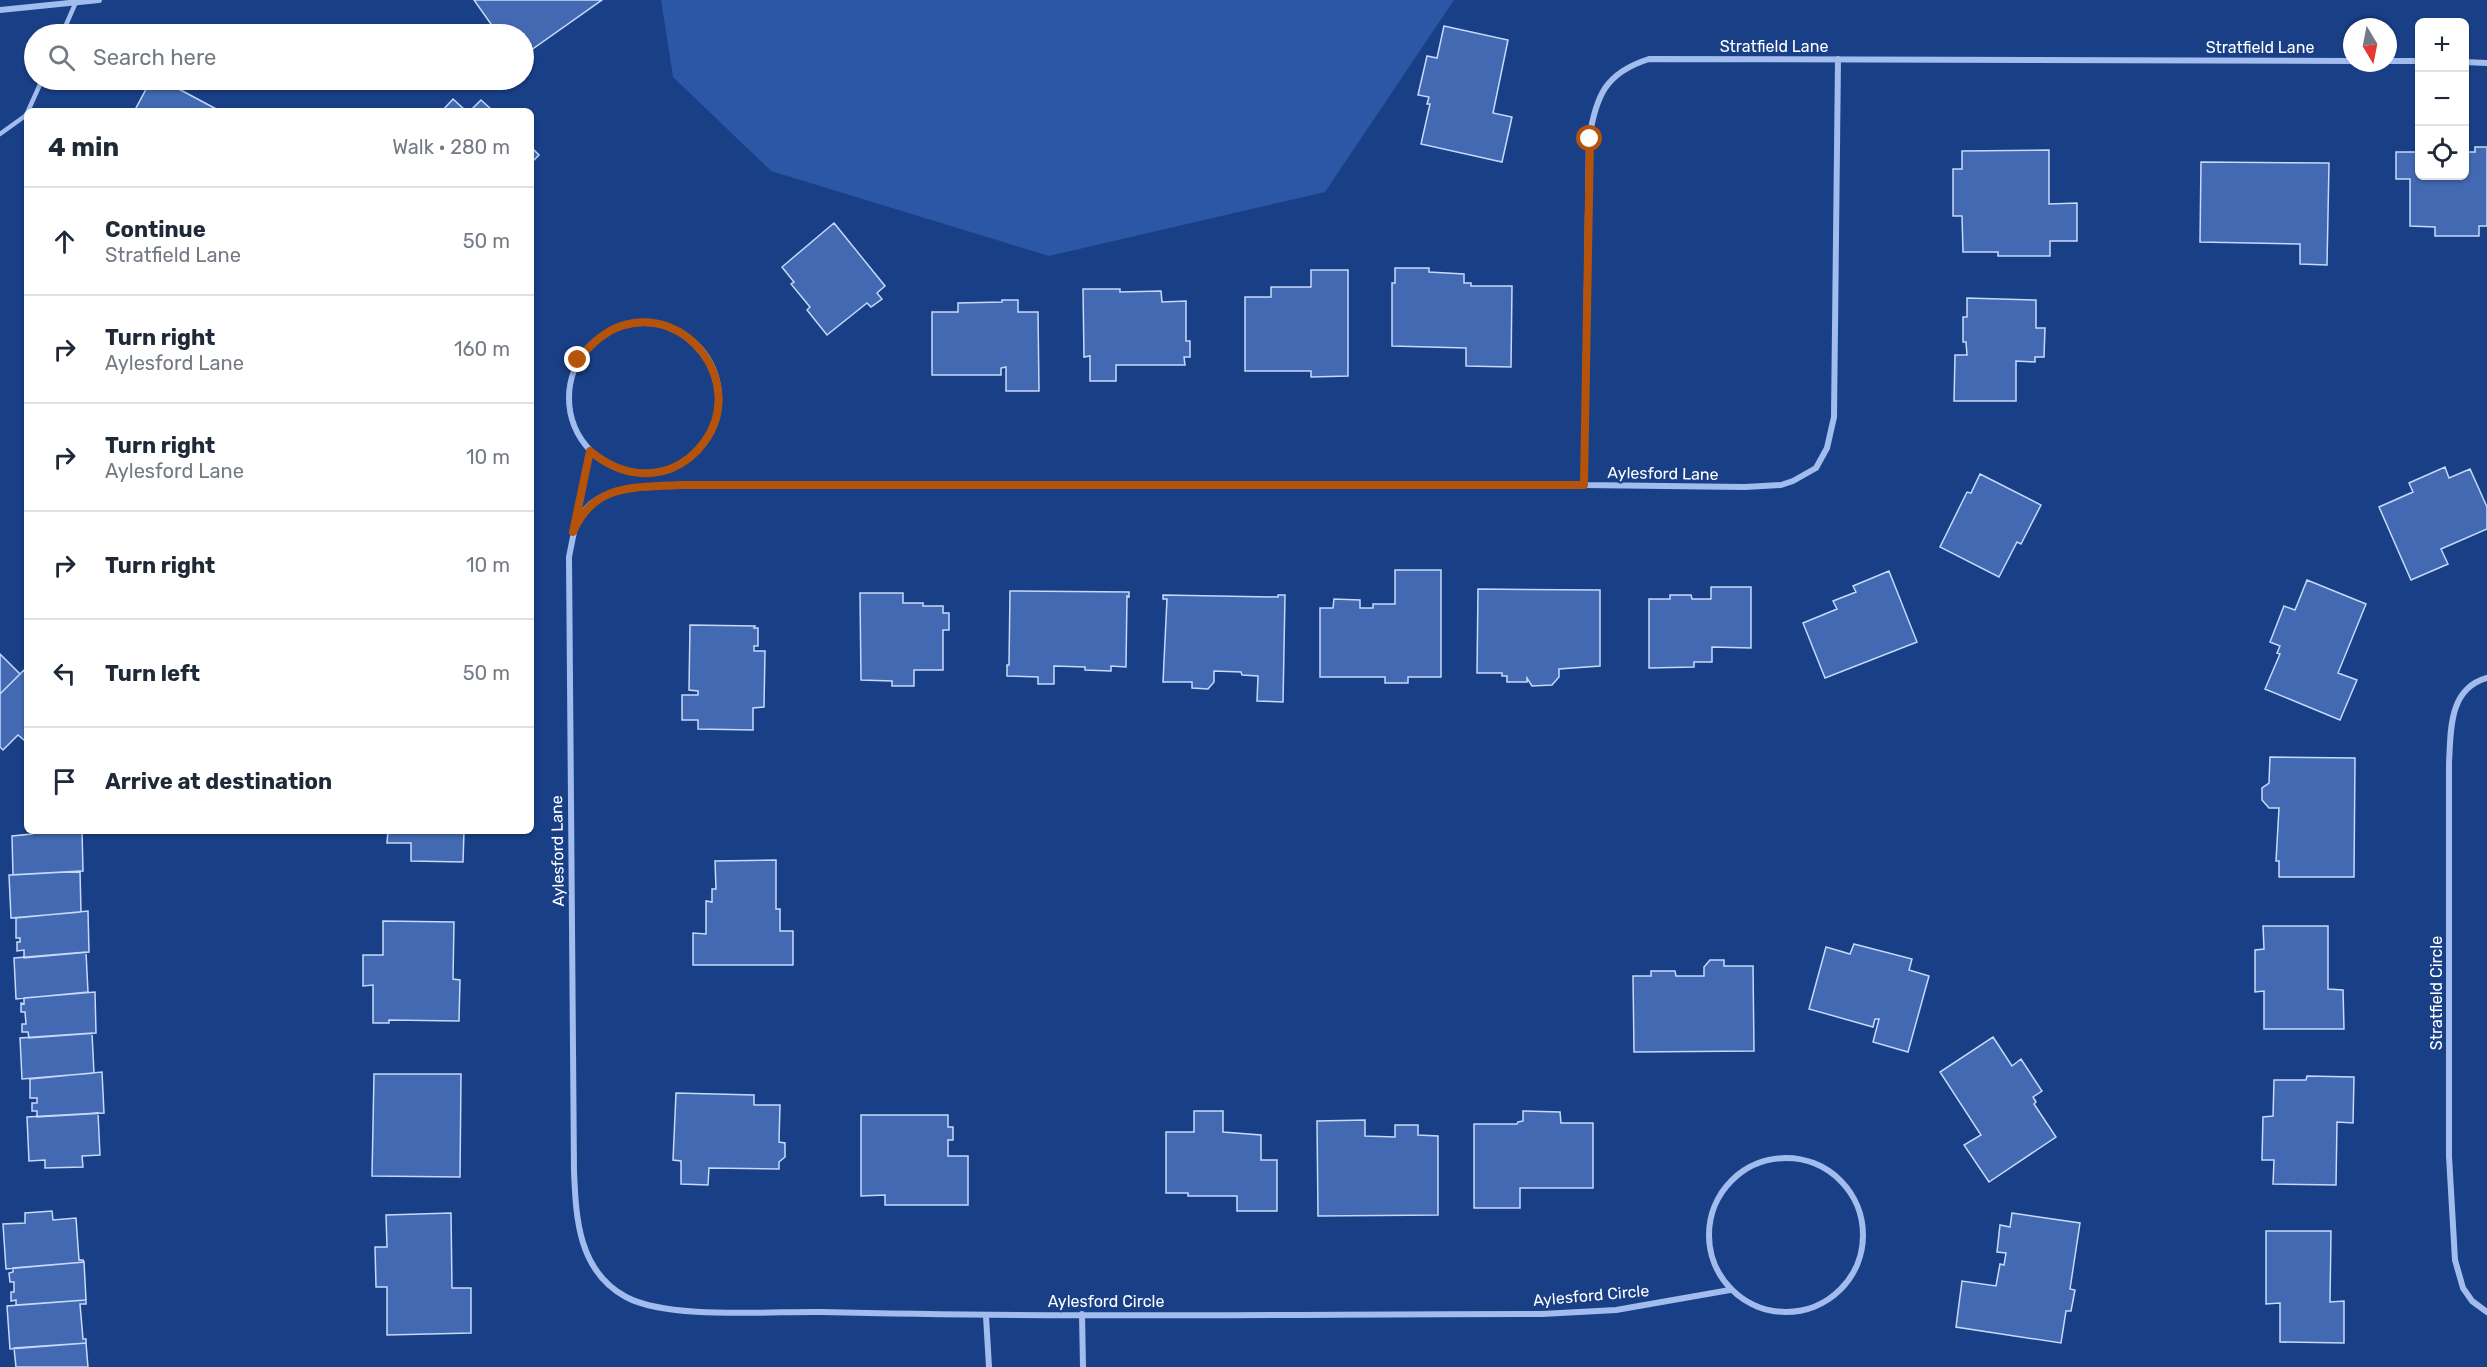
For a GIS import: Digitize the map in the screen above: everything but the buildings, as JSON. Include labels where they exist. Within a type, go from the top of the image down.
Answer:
[{"type":"street","points":[[0,10],[99,0]]},
{"type":"street","name":"Stratfield Lane","points":[[1584,485],[1590,139],[1594,107],[1599,96],[1617,75],[1631,65],[1649,59],[2343,61]]},
{"type":"street","name":"Aylesford Lane","points":[[573,532],[580,516],[600,497],[625,490],[680,485],[1584,485],[1745,488],[1781,485],[1816,468],[1827,448],[1834,417],[1838,59]]},
{"type":"street","points":[[2397,61],[2415,62]]},
{"type":"street","points":[[2469,62],[2487,63]]},
{"type":"street","points":[[643,322],[663,324],[698,345],[710,362],[718,384],[719,408],[712,432],[698,452],[677,466],[659,473],[631,473],[606,464],[590,451],[578,435],[570,414],[570,382],[578,360],[591,344],[620,326],[643,322]]},
{"type":"street","name":"Aylesford Lane","points":[[574,1171],[569,557],[590,451]]},
{"type":"street","name":"Stratfield Circle","points":[[2487,678],[2479,681],[2457,700],[2451,720],[2449,847],[2450,1156],[2455,1260],[2463,1288],[2472,1301],[2487,1312]]},
{"type":"street","points":[[1786,1157],[1812,1162],[1842,1182],[1857,1204],[1863,1228],[1862,1250],[1851,1278],[1831,1299],[1809,1310],[1784,1313],[1762,1309],[1730,1290],[1717,1272],[1708,1245],[1710,1216],[1723,1189],[1739,1174],[1760,1162],[1786,1157]]},
{"type":"street","name":"Aylesford Circle","points":[[574,1171],[576,1216],[587,1257],[599,1274],[613,1288],[645,1304],[701,1311],[986,1316],[1542,1314],[1616,1310],[1730,1290]]},
{"type":"street","points":[[1082,1314],[1083,1367]]},
{"type":"street","points":[[986,1316],[989,1367]]},
{"type":"lane","points":[[67,24],[76,3]]},
{"type":"lane","points":[[29,108],[37,90]]},
{"type":"lane","points":[[0,134],[24,117]]},
{"type":"shaded area","points":[[661,0],[1454,0],[1325,192],[1049,256],[771,171],[673,77]]},
{"type":"route","points":[[578,360],[591,344],[620,326],[643,322],[663,324],[698,345],[710,362],[718,384],[719,408],[712,432],[698,452],[677,466],[659,473],[631,473],[606,464],[590,451],[573,532],[580,516],[600,497],[625,490],[680,485],[1584,485],[1590,139]]}]
